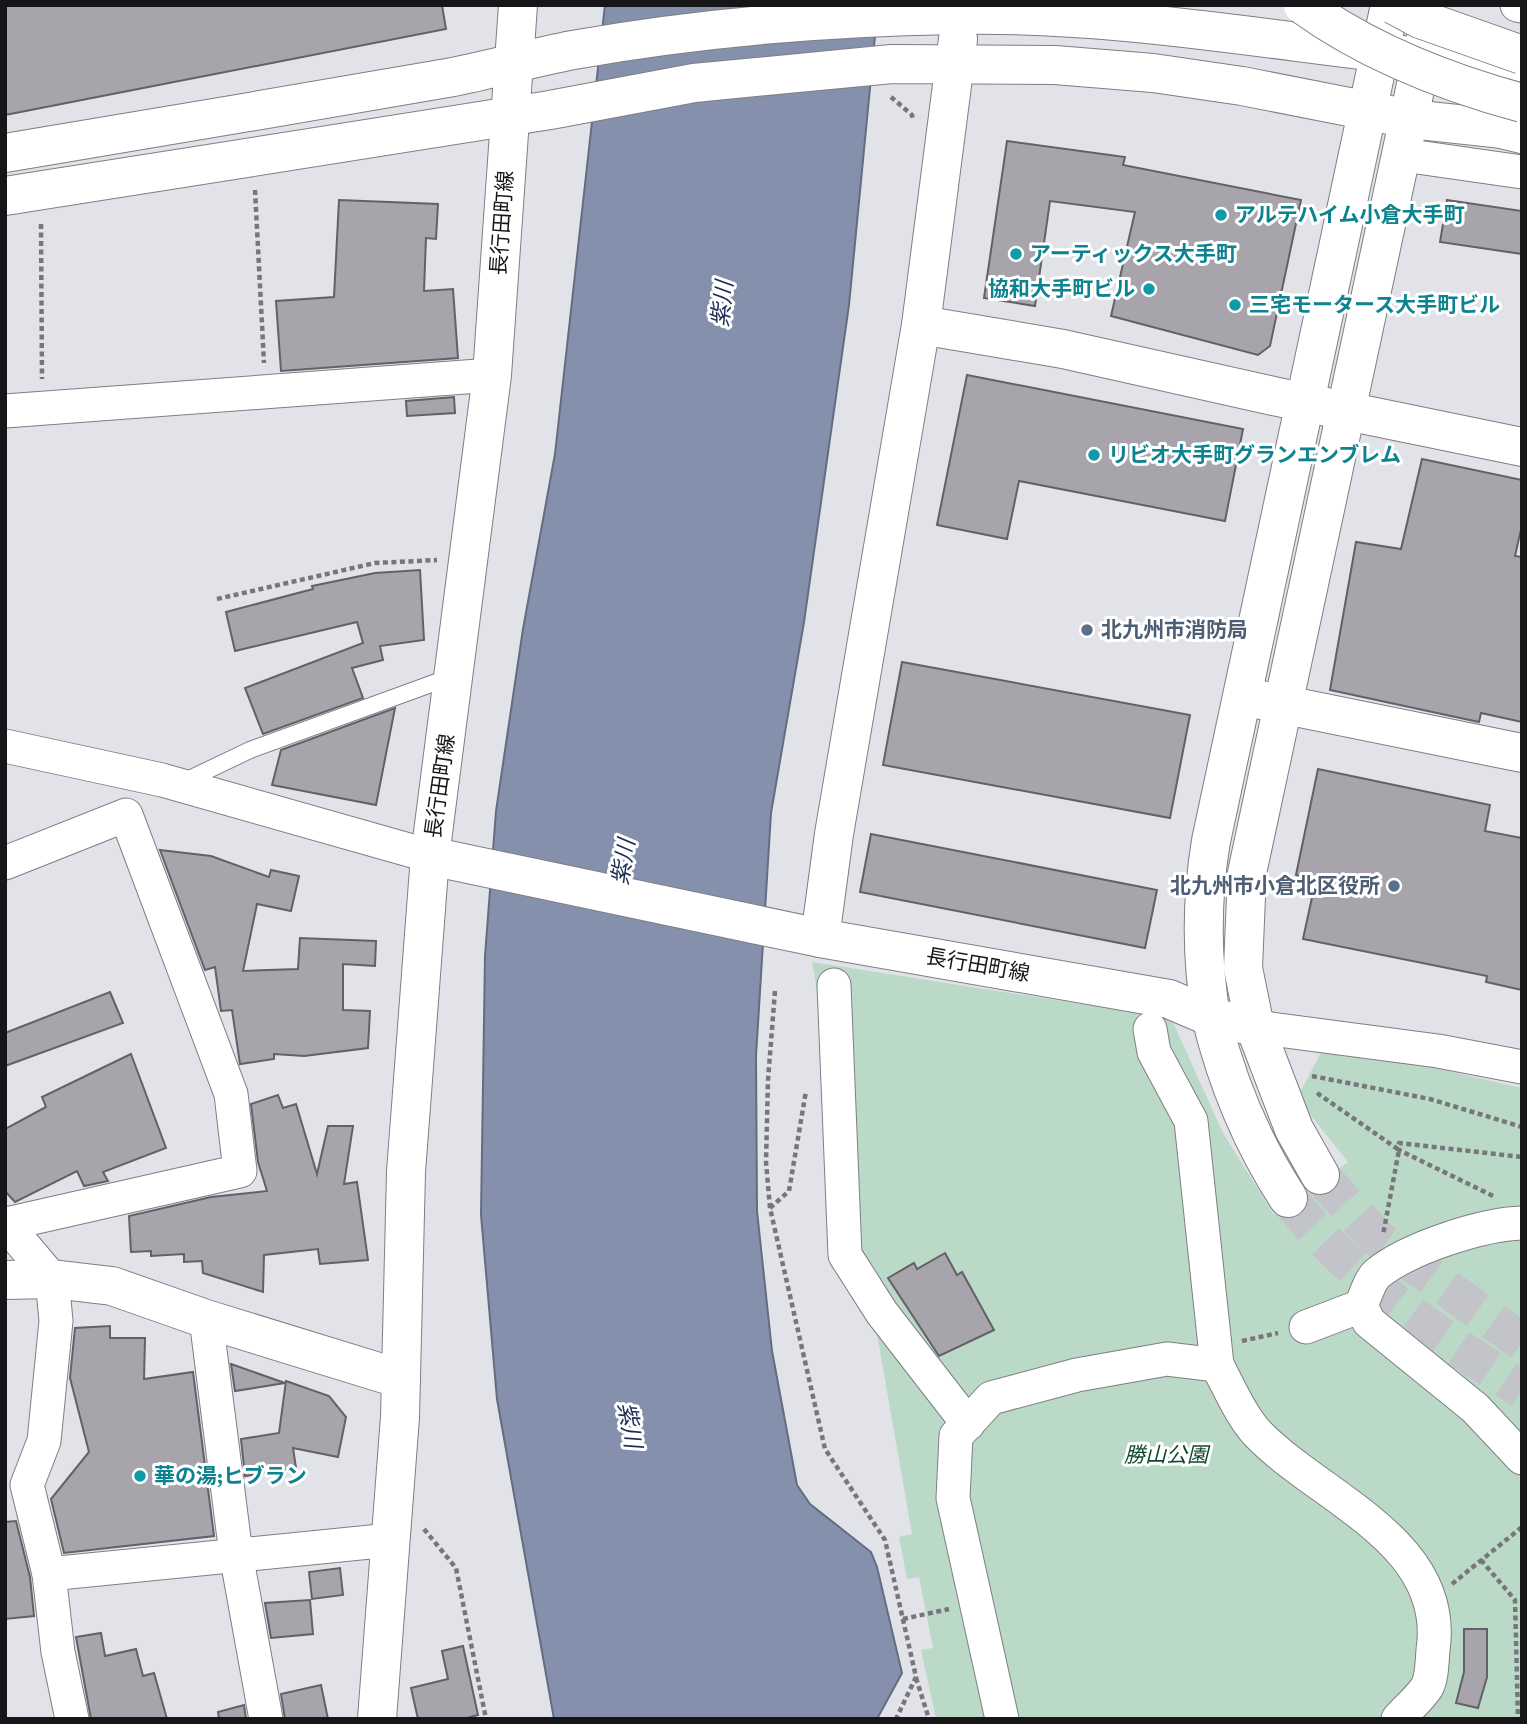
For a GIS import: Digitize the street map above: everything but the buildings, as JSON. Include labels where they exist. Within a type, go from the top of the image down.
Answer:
[{"type":"main road","name":"長行田町線","points":[[518,5],[492,375],[430,856],[820,938],[1169,999],[1211,1017],[1255,1027]]},
{"type":"main road","points":[[1303,5],[1394,57],[1469,89],[1517,124]]},
{"type":"main road","points":[[1288,1198],[1262,1158],[1241,1115],[1226,1075],[1211,1017],[1202,962],[1202,892],[1367,111],[1392,5],[1516,63]]},
{"type":"main road","points":[[1320,1175],[1284,1106],[1255,1027],[1243,968],[1243,914],[1247,873],[1407,137],[1432,5]]},
{"type":"main road","points":[[820,938],[834,834],[921,325],[961,10]]},
{"type":"main road","points":[[5,153],[513,64],[574,50],[687,34],[961,10],[1164,25],[1381,54],[1516,63]]},
{"type":"main road","points":[[5,196],[706,82],[817,69],[905,63],[1055,65],[1153,73],[1242,86],[1367,111],[1407,137],[1517,124]]},
{"type":"main road","points":[[921,325],[1089,354],[1307,403],[1522,447]]},
{"type":"main road","points":[[1243,695],[1522,753]]},
{"type":"main road","points":[[377,1719],[405,1532],[401,1379],[406,1172],[430,856]]},
{"type":"main road","points":[[5,1280],[52,1279],[112,1286],[206,1319],[401,1379]]},
{"type":"street","points":[[1407,137],[1522,172]]},
{"type":"street","points":[[5,411],[492,375]]},
{"type":"street","points":[[5,746],[170,782],[430,856]]},
{"type":"street","points":[[5,863],[126,815],[170,782]]},
{"type":"street","points":[[72,1719],[58,1652],[48,1574],[16,1488],[44,1441],[56,1321],[52,1279],[6,1224],[240,1171],[231,1094],[126,815]]},
{"type":"street","points":[[834,985],[845,1255],[882,1313],[968,1424]]},
{"type":"street","points":[[1255,1027],[1438,1051],[1522,1067]]},
{"type":"street","points":[[1150,1029],[1154,1052],[1191,1121],[1223,1351],[1255,1432],[1294,1468],[1348,1504],[1385,1534],[1419,1572],[1436,1629],[1428,1686],[1398,1719]]},
{"type":"street","points":[[1306,1327],[1361,1306],[1376,1274],[1403,1259],[1456,1237],[1522,1223]]},
{"type":"street","points":[[1361,1306],[1369,1322],[1475,1408],[1522,1458]]},
{"type":"street","points":[[206,1319],[207,1345],[236,1554],[266,1719]]},
{"type":"street","points":[[1002,1719],[953,1498],[957,1436],[991,1398],[1077,1375],[1223,1351]]},
{"type":"street","points":[[48,1574],[236,1554],[405,1532]]},
{"type":"lane","points":[[170,782],[455,675]]},
{"type":"path","points":[[254,184],[266,392]]},
{"type":"path","points":[[41,220],[43,408]]},
{"type":"path","points":[[217,599],[375,563],[469,561]]},
{"type":"path","points":[[775,991],[768,1080],[766,1162],[770,1208],[825,1449],[885,1540],[916,1677],[929,1719]]},
{"type":"path","points":[[1311,1076],[1430,1099],[1522,1127]]},
{"type":"path","points":[[770,1208],[789,1191],[807,1088]]},
{"type":"path","points":[[1315,1091],[1399,1150],[1497,1198]]},
{"type":"path","points":[[1376,1274],[1399,1143],[1522,1157]]},
{"type":"path","points":[[1223,1351],[1306,1327]]},
{"type":"path","points":[[1472,1567],[1522,1527]]},
{"type":"path","points":[[405,1532],[456,1568],[486,1719]]},
{"type":"path","points":[[1481,1560],[1515,1600],[1518,1719]]},
{"type":"path","points":[[903,1619],[954,1608]]},
{"type":"path","points":[[896,1719],[916,1677]]},
{"type":"green space","name":"勝山公園","points":[[812,962],[1171,1018],[1223,1133],[1274,1215],[1348,1162],[1297,1098],[1326,1043],[1522,1088],[1522,1719],[936,1719],[921,1650],[933,1648],[919,1577],[907,1579],[899,1537],[912,1534]]},
{"type":"water","name":"紫川","points":[[605,5],[878,5],[849,305],[804,622],[771,813],[756,1056],[757,1211],[772,1351],[797,1485],[810,1504],[871,1552],[877,1567],[902,1673],[877,1719],[554,1719],[497,1399],[481,1215],[485,956],[496,811],[523,629],[555,454]]},
{"type":"tunnel","points":[[1320,1175],[1377,1238],[1522,1342]]},
{"type":"tunnel","points":[[1288,1198],[1340,1256],[1368,1281],[1427,1326],[1522,1390]]},
{"type":"place","name":"アルテハイム小倉大手町","points":[[1221,215]]},
{"type":"place","name":"アーティックス大手町","points":[[1016,254]]},
{"type":"place","name":"協和大手町ビル","points":[[1149,289]]},
{"type":"place","name":"三宅モータース大手町ビル","points":[[1235,305]]},
{"type":"place","name":"リビオ大手町グランエンブレム","points":[[1094,455]]},
{"type":"place","name":"北九州市消防局","points":[[1087,630]]},
{"type":"place","name":"北九州市小倉北区役所","points":[[1394,886]]},
{"type":"place","name":"華の湯;ヒブラン","points":[[140,1476]]}]
